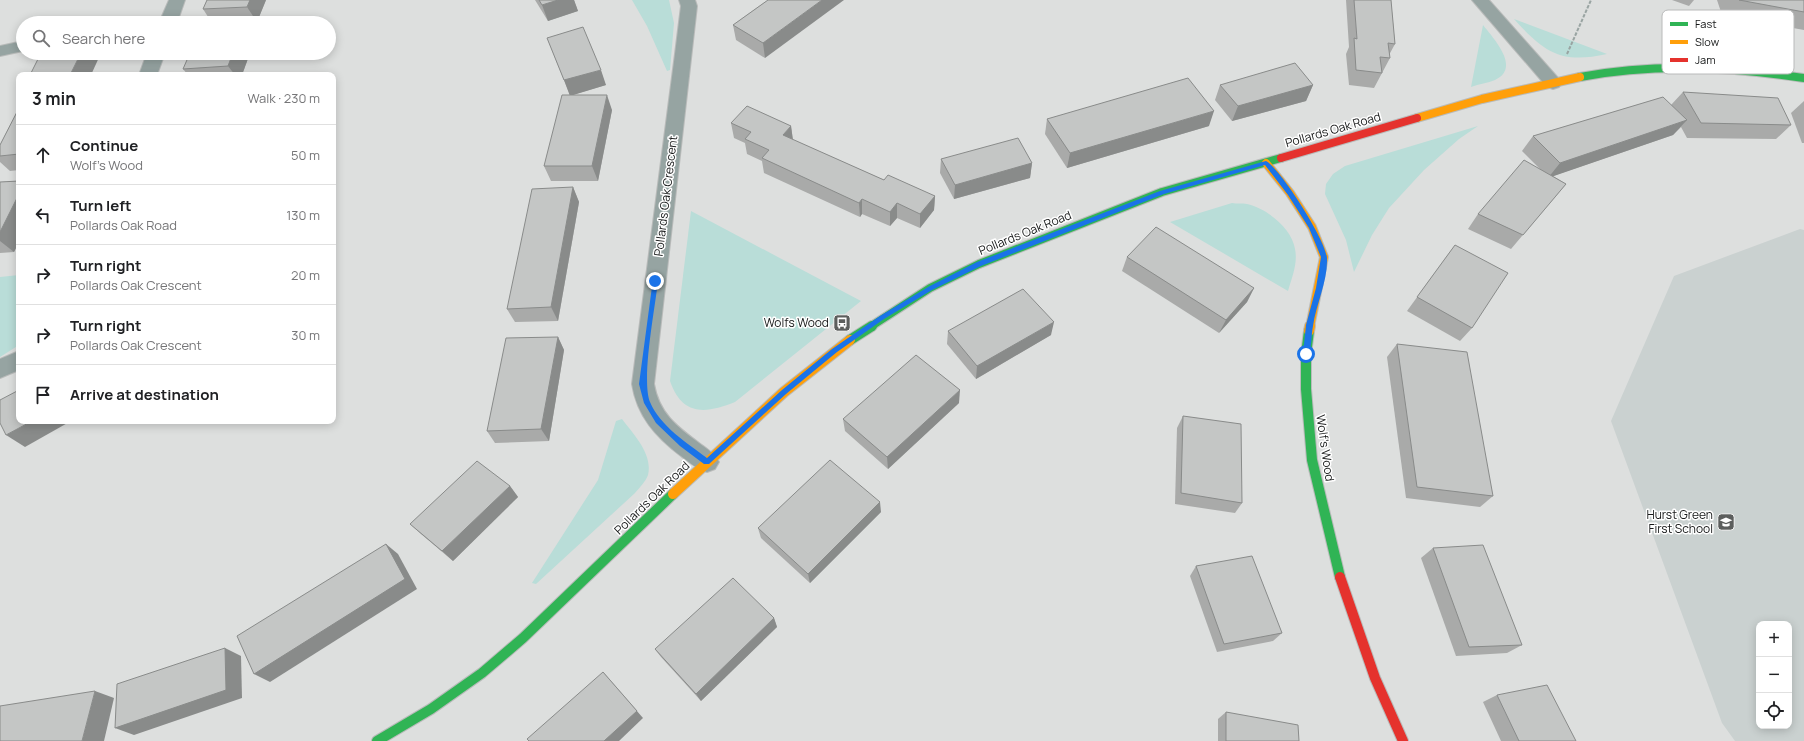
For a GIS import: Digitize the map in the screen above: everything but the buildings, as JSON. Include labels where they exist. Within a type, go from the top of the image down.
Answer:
[{"type":"street","points":[[171,16],[177,0]]},
{"type":"street","name":"Pollards Oak Crescent","points":[[687,0],[689,6],[684,54],[643,384],[647,403],[658,421],[682,443],[707,462]]},
{"type":"street","points":[[1480,0],[1553,83]]},
{"type":"street","points":[[149,72],[153,60]]},
{"type":"street","name":"Pollards Oak Road","points":[[377,741],[431,708],[482,673],[523,638],[707,462],[784,392],[835,350],[930,288],[979,264],[1155,195],[1482,99],[1595,74],[1640,69],[1662,69]]},
{"type":"street","name":"Pollards Oak Road","points":[[1778,74],[1804,78]]},
{"type":"street","name":"Wolf's Wood","points":[[1266,163],[1290,193],[1312,227],[1324,257],[1319,288],[1310,325],[1306,354],[1306,389],[1312,460],[1339,573],[1374,678],[1403,741]]},
{"type":"street","points":[[0,369],[16,361]]},
{"type":"lane","points":[[0,50],[16,47]]},
{"type":"path","points":[[1553,83],[1590,0]]},
{"type":"shaded area","points":[[632,0],[669,0],[674,23],[670,70],[667,71],[647,26]]},
{"type":"shaded area","points":[[1514,19],[1607,54],[1577,58],[1555,53],[1545,48],[1535,40]]},
{"type":"shaded area","points":[[1483,25],[1503,53],[1506,61],[1506,68],[1503,75],[1495,80],[1471,87]]},
{"type":"shaded area","points":[[1478,126],[1459,139],[1424,170],[1389,208],[1372,235],[1354,272],[1346,240],[1325,194],[1326,184],[1333,174],[1345,166]]},
{"type":"shaded area","points":[[1232,203],[1254,206],[1270,214],[1289,234],[1293,241],[1296,260],[1288,291],[1170,222]]},
{"type":"shaded area","points":[[691,211],[861,301],[735,402],[714,409],[704,410],[688,406],[681,401],[670,381]]},
{"type":"shaded area","name":"Hurst Green First School","points":[[1800,229],[1804,230],[1804,741],[1735,741],[1722,723],[1611,421],[1674,276]]},
{"type":"shaded area","points":[[16,275],[16,347],[0,357],[0,277]]},
{"type":"shaded area","points":[[622,419],[637,438],[645,452],[649,467],[647,477],[635,493],[536,584],[532,583],[598,480],[616,421]]},
{"type":"traffic: fast","points":[[1580,77],[1608,72],[1662,67]]},
{"type":"traffic: fast","points":[[1776,74],[1804,78]]},
{"type":"traffic: fast","points":[[850,340],[930,288],[979,264],[1162,192],[1281,158]]},
{"type":"traffic: fast","points":[[1309,331],[1306,354],[1306,389],[1312,460],[1340,577]]},
{"type":"traffic: fast","points":[[377,741],[431,709],[482,673],[523,638],[673,494]]},
{"type":"traffic: slow","points":[[1417,118],[1482,99],[1580,77]]},
{"type":"traffic: slow","points":[[1266,163],[1290,193],[1312,227],[1324,257],[1309,331]]},
{"type":"traffic: slow","points":[[673,494],[784,392],[850,340]]},
{"type":"traffic: jam","points":[[1281,158],[1417,118]]},
{"type":"traffic: jam","points":[[1340,577],[1375,678],[1403,741]]},
{"type":"place","name":"Wolfs Wood","points":[[842,323]]},
{"type":"place","name":"Hurst Green First School","points":[[1726,522]]},
{"type":"route","points":[[655,281],[643,384],[647,403],[658,421],[682,443],[707,462],[784,392],[835,350],[930,288],[979,264],[1162,192],[1266,163],[1290,193],[1312,227],[1324,257],[1319,288],[1310,325],[1306,354]]}]
